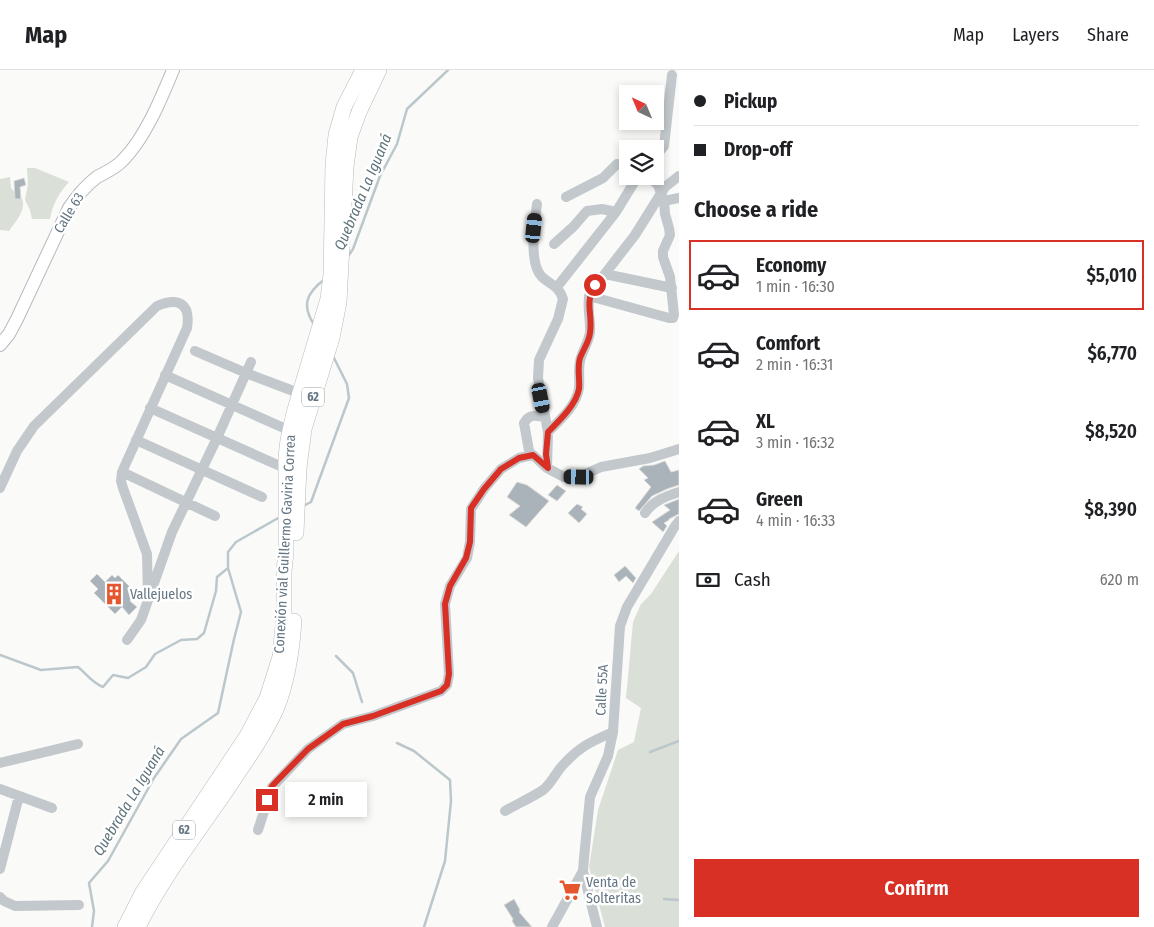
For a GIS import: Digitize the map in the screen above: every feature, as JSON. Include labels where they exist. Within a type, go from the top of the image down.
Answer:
[{"type":"highway","name":"Conexión vial Guillermo Gaviria Correa","points":[[337,240],[333,165],[336,135],[344,107],[362,70]]},
{"type":"highway","name":"Conexión vial Guillermo Gaviria Correa","points":[[138,927],[164,880],[258,743],[277,707],[288,670],[292,651],[286,456],[288,440],[294,413],[328,299],[350,137],[365,98],[379,70]]},
{"type":"highway","name":"Conexión vial Guillermo Gaviria Correa","points":[[124,927],[143,892],[247,736],[266,698],[280,658],[284,571],[290,554]]},
{"type":"main road","name":"Calle 63","points":[[0,345],[9,334],[17,319],[69,208],[87,185],[118,165],[131,150],[159,102],[173,70]]},
{"type":"street","points":[[664,146],[672,75]]},
{"type":"street","points":[[566,198],[603,178],[617,164],[619,164]]},
{"type":"street","points":[[589,296],[671,318],[674,315],[672,288],[667,264],[663,257],[663,251],[670,235],[664,214],[663,197],[665,187],[679,176]]},
{"type":"street","points":[[558,287],[616,212],[632,185]]},
{"type":"street","points":[[658,185],[663,197]]},
{"type":"street","points":[[663,197],[679,198]]},
{"type":"street","points":[[548,432],[574,401],[579,389],[580,359],[590,334],[589,296],[663,197]]},
{"type":"street","points":[[537,204],[534,228],[534,262],[541,276],[558,287],[563,299],[558,319],[539,360],[538,378],[548,432],[546,454],[548,468]]},
{"type":"street","points":[[554,244],[587,211],[602,209],[616,212]]},
{"type":"street","points":[[604,274],[672,288]]},
{"type":"street","points":[[1,483],[17,452],[34,426],[157,306],[168,302],[180,303],[186,308],[189,317],[187,328],[122,472],[121,481],[147,554],[148,598]]},
{"type":"street","points":[[195,350],[246,373],[296,392]]},
{"type":"street","points":[[127,640],[141,620],[172,532],[251,362]]},
{"type":"street","points":[[165,375],[286,429]]},
{"type":"street","points":[[150,408],[280,466]]},
{"type":"street","points":[[530,456],[524,423],[528,417],[545,417]]},
{"type":"street","points":[[136,440],[262,497]]},
{"type":"street","points":[[258,830],[272,786],[308,749],[343,724],[373,716],[441,691],[447,685],[449,674],[445,604],[450,586],[466,558],[470,542],[471,508],[501,469],[519,458],[533,455],[548,468],[564,477],[579,477],[601,467],[650,458],[679,449]]},
{"type":"street","points":[[122,472],[215,516]]},
{"type":"street","points":[[645,513],[653,504],[679,492]]},
{"type":"street","name":"Calle 55A","points":[[583,871],[590,797],[608,756],[614,732],[618,652],[622,617],[679,521]]},
{"type":"street","points":[[505,812],[542,791],[562,766],[583,746],[597,738],[614,732]]},
{"type":"street","points":[[0,763],[78,744]]},
{"type":"street","points":[[0,789],[52,808]]},
{"type":"street","points":[[0,869],[19,796]]},
{"type":"street","points":[[552,927],[583,871]]},
{"type":"street","points":[[583,871],[597,927]]},
{"type":"street","points":[[0,897],[15,906],[79,905]]},
{"type":"shaded area","points":[[27,168],[35,168],[69,182],[56,199],[50,219],[32,219],[25,200],[28,184]]},
{"type":"shaded area","points":[[10,177],[11,188],[22,198],[23,208],[9,231],[0,230],[0,179]]},
{"type":"shaded area","points":[[679,551],[679,927],[605,927],[589,867],[598,810],[618,750],[634,742],[641,708],[626,698],[633,622],[641,604],[651,594]]},
{"type":"building","points":[[24,178],[26,185],[20,187],[21,199],[15,199],[14,181]]},
{"type":"building","points":[[665,461],[671,472],[679,470],[679,485],[652,496],[639,511],[635,508],[651,487],[644,480],[648,478],[639,469],[643,466]]},
{"type":"building","points":[[517,482],[527,485],[549,501],[526,527],[509,515],[520,506],[507,497]]},
{"type":"building","points":[[557,485],[566,491],[557,501],[548,495]]},
{"type":"building","points":[[679,499],[679,514],[664,523],[667,526],[663,532],[652,522],[670,510],[664,505]]},
{"type":"building","points":[[577,504],[583,507],[581,509],[587,514],[579,523],[568,513]]},
{"type":"building","points":[[625,566],[636,578],[633,583],[626,576],[619,582],[614,575]]},
{"type":"building","name":"Vallejuelos","points":[[97,574],[105,582],[112,575],[115,578],[118,575],[135,592],[130,601],[137,607],[129,615],[122,607],[115,614],[94,593],[98,589],[90,581]]},
{"type":"building","points":[[514,899],[520,910],[519,912],[532,927],[516,927],[512,921],[513,919],[504,905]]},
{"type":"waterway","name":"Quebrada La Iguaná","points":[[347,258],[353,249],[380,176],[397,144],[407,109],[448,70]]},
{"type":"waterway","name":"Quebrada La Iguaná","points":[[315,326],[308,312],[308,300],[313,289],[325,279]]},
{"type":"waterway","name":"Quebrada La Iguaná","points":[[303,506],[311,502],[349,398],[347,384],[333,356]]},
{"type":"waterway","name":"Quebrada La Iguaná","points":[[92,927],[94,911],[89,883],[108,861],[154,778],[181,739],[218,713],[241,612],[228,568],[228,552],[236,542],[280,517]]},
{"type":"waterway","points":[[0,655],[41,670],[78,667],[92,681],[103,687],[113,675],[128,678],[146,667],[155,654],[181,640],[197,639],[204,633],[216,591],[217,577],[228,568]]},
{"type":"waterway","points":[[336,656],[353,673],[362,702]]},
{"type":"waterway","points":[[650,752],[679,741]]},
{"type":"waterway","points":[[397,743],[414,751],[450,780],[451,801],[445,861],[424,927]]},
{"type":"waterway","points":[[664,899],[679,900]]},
{"type":"place","name":"Vallejuelos","points":[[114,594]]},
{"type":"place","name":"Venta de Solteritas","points":[[570,890]]},
{"type":"route","points":[[267,800],[272,786],[308,749],[343,724],[373,716],[441,691],[447,685],[449,674],[445,604],[450,586],[466,558],[470,542],[471,508],[501,469],[519,458],[533,455],[548,468],[546,454],[548,432],[574,401],[579,389],[580,359],[590,334],[591,320],[588,300],[595,285]]}]
